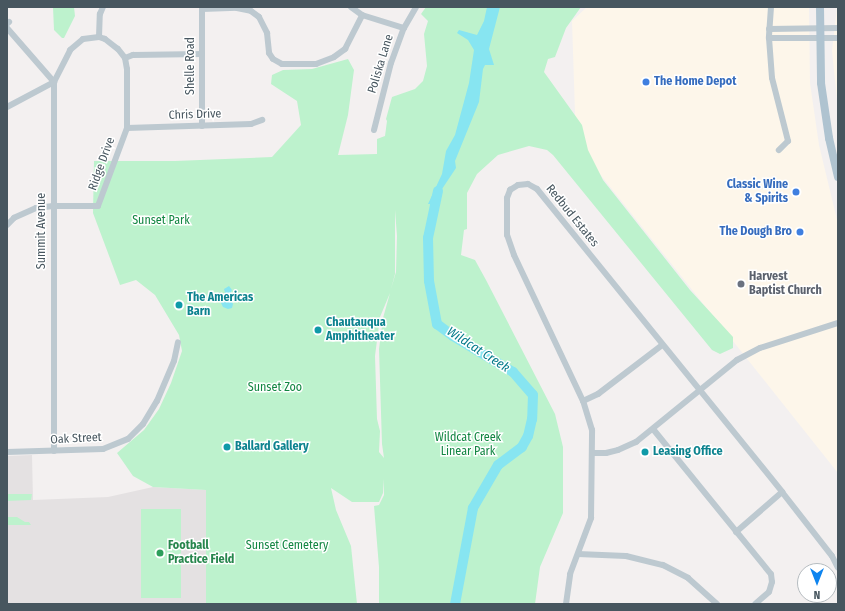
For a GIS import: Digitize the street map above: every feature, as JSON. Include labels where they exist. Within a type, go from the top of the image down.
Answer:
[{"type":"main road","points":[[820,7],[821,83],[829,138],[838,177]]},
{"type":"street","points":[[99,37],[100,14],[103,7]]},
{"type":"street","points":[[351,7],[362,15],[404,28]]},
{"type":"street","name":"Poliska Lane","points":[[374,130],[391,63],[404,28],[416,7]]},
{"type":"street","points":[[771,7],[769,38],[772,78],[788,141],[780,150]]},
{"type":"street","points":[[202,8],[237,8],[251,11],[264,23],[267,33],[269,52],[273,59],[282,64],[316,64],[334,57],[345,49],[362,15]]},
{"type":"street","name":"Shelle Road","points":[[202,8],[202,126]]},
{"type":"street","points":[[8,25],[54,82]]},
{"type":"street","points":[[769,29],[838,28]]},
{"type":"street","points":[[7,107],[54,82],[70,50],[76,43],[83,39],[99,37],[111,42],[125,58],[133,55],[202,54]]},
{"type":"street","points":[[769,38],[838,38]]},
{"type":"street","name":"Ridge Drive","points":[[7,225],[14,218],[36,208],[53,206],[98,206],[127,128],[127,69],[125,58]]},
{"type":"street","name":"Summit Avenue","points":[[54,82],[54,451]]},
{"type":"street","name":"Chris Drive","points":[[127,128],[250,124],[262,120]]},
{"type":"street","name":"Redbud Estates","points":[[566,604],[570,574],[591,518],[593,453],[592,430],[583,401],[514,255],[508,235],[506,216],[507,198],[510,190],[518,185],[528,184],[537,189],[782,492],[832,556],[838,568]]},
{"type":"street","points":[[593,453],[606,453],[618,450],[636,442],[737,360],[760,348],[838,323]]},
{"type":"street","name":"Oak Street","points":[[7,452],[103,449],[128,439],[143,424],[157,401],[174,361],[178,342]]},
{"type":"street","points":[[583,401],[598,394],[662,345]]},
{"type":"street","points":[[653,429],[771,574],[772,582],[769,592],[755,604]]},
{"type":"street","points":[[736,532],[782,492]]},
{"type":"street","points":[[578,554],[626,556],[663,565],[688,578],[717,604]]},
{"type":"shaded area","points":[[587,7],[809,7],[810,83],[819,145],[838,224],[838,473],[576,144],[572,21]]},
{"type":"shaded area","points":[[838,7],[838,109],[832,51]]},
{"type":"shaded area","points":[[32,455],[33,500],[108,497],[153,487],[206,490],[206,604],[7,604],[7,456]]},
{"type":"green space","points":[[53,7],[74,7],[75,16],[64,38],[62,38],[54,30]]},
{"type":"green space","points":[[426,7],[581,7],[566,28],[555,57],[548,59],[544,72],[582,125],[588,150],[603,180],[690,290],[733,337],[733,348],[720,354],[712,350],[553,155],[547,150],[529,146],[498,155],[477,174],[467,193],[467,229],[464,230],[461,255],[475,260],[486,280],[555,414],[563,447],[563,513],[540,567],[535,604],[379,604],[379,567],[374,506],[379,505],[384,495],[384,479],[383,493],[379,502],[352,502],[331,488],[336,510],[351,546],[357,604],[206,604],[206,490],[153,487],[133,476],[117,453],[144,430],[159,409],[171,383],[182,351],[179,335],[155,295],[136,280],[120,285],[93,213],[94,161],[175,161],[272,157],[301,125],[297,101],[271,84],[272,75],[283,70],[312,69],[348,59],[354,70],[348,115],[338,155],[377,154],[377,139],[385,136],[386,119],[392,97],[415,89],[423,81],[427,66],[424,34],[428,21],[421,14]],"holes":[[[395,210],[397,236],[396,272],[391,289],[395,274]],[[390,293],[383,318],[379,349],[382,444],[384,458],[379,452],[380,431],[377,419],[375,356],[380,317]]]},
{"type":"green space","points":[[7,494],[32,494],[31,500],[7,501]]},
{"type":"green space","name":"Football Practice Field","points":[[141,509],[181,509],[181,598],[141,598]]},
{"type":"green space","points":[[7,517],[17,517],[25,522],[29,522],[31,525],[7,525]]},
{"type":"water","points":[[487,7],[500,7],[489,49],[494,65],[485,65],[483,69],[479,102],[455,161],[456,168],[442,189],[438,204],[428,204],[442,174],[446,151],[455,135],[469,83],[474,50],[468,40],[457,33],[459,30],[477,35],[484,21]]},
{"type":"water","points":[[229,286],[232,290],[229,296],[233,304],[232,308],[228,309],[223,307],[221,303],[226,296],[224,289]]},
{"type":"waterway","name":"Wildcat Creek","points":[[438,191],[428,238],[429,281],[437,324],[453,336],[513,372],[533,395],[532,419],[528,436],[522,447],[498,465],[473,508],[455,604]]},
{"type":"place","name":"The Home Depot","points":[[646,82]]},
{"type":"place","name":"Classic Wine & Spirits","points":[[796,192]]},
{"type":"place","name":"The Dough Bro","points":[[800,232]]},
{"type":"place","name":"Harvest Baptist Church","points":[[741,284]]},
{"type":"place","name":"The Americas Barn","points":[[179,305]]},
{"type":"place","name":"Chautauqua Amphitheater","points":[[318,330]]},
{"type":"place","name":"Ballard Gallery","points":[[227,447]]},
{"type":"place","name":"Leasing Office","points":[[645,452]]},
{"type":"place","name":"Football Practice Field","points":[[160,553]]},
{"type":"park label","name":"Sunset Park","points":[[161,221]]},
{"type":"park label","name":"Sunset Zoo","points":[[275,388]]},
{"type":"park label","name":"Wildcat Creek Linear Park","points":[[468,445]]},
{"type":"park label","name":"Sunset Cemetery","points":[[287,546]]}]
